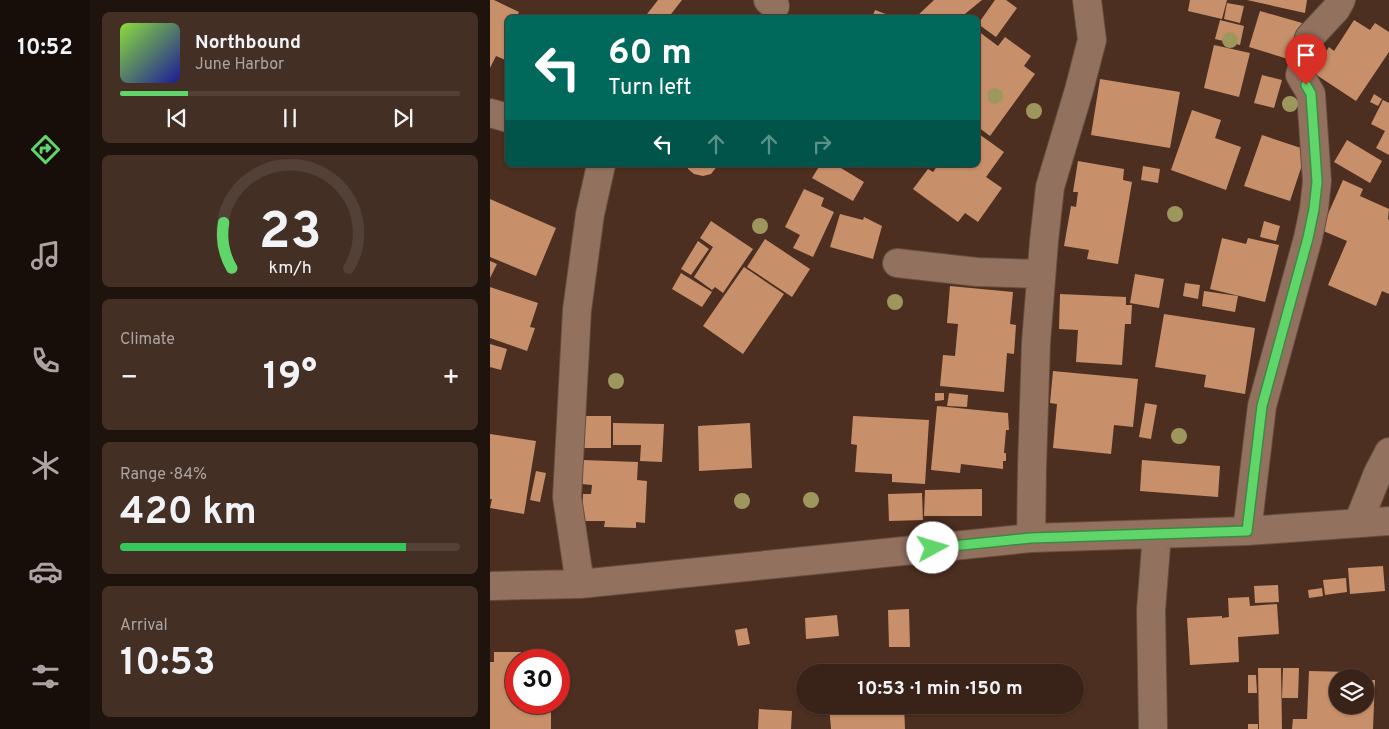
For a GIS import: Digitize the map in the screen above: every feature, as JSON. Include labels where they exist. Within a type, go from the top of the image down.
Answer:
[{"type":"street","points":[[1031,538],[1035,362],[1041,274],[1050,187],[1092,40],[1087,0]]},
{"type":"street","points":[[1247,531],[1262,406],[1308,238],[1314,209],[1317,182],[1311,94],[1300,75],[1309,38],[1336,9],[1341,0]]},
{"type":"street","points":[[490,113],[505,117]]},
{"type":"street","points":[[580,584],[567,497],[577,310],[590,214],[601,167]]},
{"type":"street","points":[[897,263],[977,272],[1041,274]]},
{"type":"street","points":[[1358,523],[1378,473],[1389,452]]},
{"type":"street","points":[[490,586],[580,584],[1031,538],[1247,531],[1389,521]]},
{"type":"street","points":[[1153,729],[1152,610],[1157,534]]},
{"type":"building","points":[[490,0],[494,0],[519,12],[518,15],[505,15],[505,60],[496,56],[490,68]]},
{"type":"building","points":[[658,0],[682,0],[670,15],[646,15]]},
{"type":"building","points":[[934,0],[982,0],[964,15],[918,15]]},
{"type":"building","points":[[995,0],[1006,0],[1017,8],[996,37],[980,25],[980,21]]},
{"type":"building","points":[[1190,0],[1227,0],[1222,19],[1188,11]]},
{"type":"building","points":[[1247,0],[1307,0],[1305,13]]},
{"type":"building","points":[[1227,3],[1244,6],[1240,23],[1224,19]]},
{"type":"building","points":[[875,10],[888,15],[873,15]]},
{"type":"building","points":[[1260,11],[1302,23],[1291,60],[1249,47]]},
{"type":"building","points":[[1220,20],[1244,26],[1240,45],[1215,39]]},
{"type":"building","points":[[1354,20],[1370,30],[1375,23],[1389,32],[1389,52],[1356,101],[1312,72],[1329,47],[1334,51]]},
{"type":"building","points":[[980,32],[998,46],[1005,37],[1031,56],[1024,66],[1035,74],[990,136],[980,128]]},
{"type":"building","points":[[1214,45],[1250,53],[1239,97],[1204,88]]},
{"type":"building","points":[[1262,75],[1282,80],[1274,108],[1254,103]]},
{"type":"building","points":[[1100,79],[1180,92],[1170,148],[1091,135]]},
{"type":"building","points":[[1374,94],[1382,99],[1378,106],[1370,102]]},
{"type":"building","points":[[1383,100],[1389,103],[1389,155],[1376,148],[1385,131],[1371,124]]},
{"type":"building","points":[[1192,110],[1221,120],[1215,138],[1241,147],[1226,190],[1171,170]]},
{"type":"building","points":[[980,135],[1004,152],[986,177],[1002,188],[978,222],[965,213],[958,222],[913,189],[928,169],[933,172],[937,167],[980,167]]},
{"type":"building","points":[[1262,135],[1307,150],[1290,201],[1244,186]]},
{"type":"building","points":[[1347,140],[1382,161],[1370,183],[1334,162]]},
{"type":"building","points":[[1078,161],[1124,169],[1123,180],[1132,182],[1118,264],[1087,259],[1089,250],[1064,246],[1071,206],[1076,207],[1078,192],[1073,192]]},
{"type":"building","points":[[1143,166],[1160,169],[1158,183],[1141,180]]},
{"type":"building","points":[[688,167],[716,167],[711,174],[703,176],[694,174]]},
{"type":"building","points":[[819,167],[839,167],[864,182],[853,201],[812,178]]},
{"type":"building","points":[[1343,180],[1363,189],[1360,196],[1389,209],[1389,294],[1382,291],[1376,306],[1328,285],[1347,241],[1321,230]]},
{"type":"building","points":[[804,189],[824,198],[821,206],[834,212],[813,257],[793,248],[800,235],[785,227]]},
{"type":"building","points":[[490,199],[556,228],[536,276],[490,257]]},
{"type":"building","points":[[840,214],[863,220],[864,217],[882,226],[873,259],[830,247]]},
{"type":"building","points":[[711,221],[753,249],[723,293],[715,287],[712,290],[694,277],[713,247],[700,238]]},
{"type":"building","points":[[1264,221],[1280,226],[1276,241],[1260,237]]},
{"type":"building","points":[[1222,238],[1246,244],[1248,238],[1279,245],[1265,302],[1210,289]]},
{"type":"building","points":[[765,239],[810,269],[792,297],[747,267]]},
{"type":"building","points":[[698,241],[709,249],[691,275],[681,269]]},
{"type":"building","points":[[490,261],[497,264],[490,278]]},
{"type":"building","points":[[744,267],[784,294],[743,354],[703,326]]},
{"type":"building","points":[[681,273],[712,292],[702,307],[672,289]]},
{"type":"building","points":[[1135,274],[1164,279],[1159,308],[1130,303]]},
{"type":"building","points":[[1185,283],[1200,285],[1198,299],[1183,296]]},
{"type":"building","points":[[950,286],[1013,292],[1010,324],[1016,325],[1014,354],[1007,353],[1004,392],[940,386],[943,355],[955,356],[958,324],[947,323]]},
{"type":"building","points":[[490,287],[538,303],[530,327],[535,328],[527,351],[490,338]]},
{"type":"building","points":[[1204,291],[1238,296],[1235,312],[1202,306]]},
{"type":"building","points":[[1060,294],[1126,297],[1126,305],[1132,305],[1131,324],[1125,324],[1122,365],[1076,362],[1078,330],[1059,329]]},
{"type":"building","points":[[1164,314],[1255,328],[1245,394],[1204,387],[1206,375],[1155,367]]},
{"type":"building","points":[[490,344],[507,349],[501,370],[490,367]]},
{"type":"building","points":[[1053,371],[1138,379],[1133,427],[1114,425],[1111,454],[1053,448],[1057,404],[1050,403]]},
{"type":"building","points":[[935,393],[944,393],[944,400],[935,401]]},
{"type":"building","points":[[949,393],[968,395],[967,407],[947,406]]},
{"type":"building","points":[[1145,403],[1157,405],[1151,439],[1139,437]]},
{"type":"building","points":[[937,406],[1008,413],[1009,430],[1006,430],[1004,453],[1006,453],[1006,461],[1003,461],[1003,469],[961,464],[960,473],[931,470]]},
{"type":"building","points":[[581,416],[611,416],[611,448],[581,448]]},
{"type":"building","points":[[853,416],[929,420],[925,484],[892,482],[892,474],[855,472],[857,445],[851,444]]},
{"type":"building","points":[[613,423],[664,424],[662,462],[640,461],[641,445],[613,445]]},
{"type":"building","points":[[750,423],[752,468],[699,471],[698,426]]},
{"type":"building","points":[[490,434],[536,441],[524,514],[490,508],[492,499],[490,499]]},
{"type":"building","points":[[583,460],[638,462],[637,480],[647,481],[645,523],[636,522],[636,528],[604,527],[605,521],[582,521],[583,494],[591,494],[592,485],[582,484]]},
{"type":"building","points":[[1142,460],[1220,466],[1218,497],[1140,491]]},
{"type":"building","points":[[536,471],[546,473],[540,502],[530,500]]},
{"type":"building","points":[[982,489],[982,516],[924,516],[925,490]]},
{"type":"building","points":[[922,493],[923,520],[889,521],[888,494]]},
{"type":"building","points":[[1383,566],[1385,591],[1350,594],[1348,568]]},
{"type":"building","points":[[1346,578],[1347,592],[1325,595],[1323,580]]},
{"type":"building","points":[[1278,585],[1279,602],[1255,603],[1254,586]]},
{"type":"building","points":[[1322,588],[1323,596],[1309,598],[1308,590]]},
{"type":"building","points":[[1249,597],[1250,606],[1277,604],[1279,634],[1238,637],[1239,662],[1190,665],[1187,618],[1229,617],[1228,598]]},
{"type":"building","points":[[909,609],[910,647],[889,647],[888,610]]},
{"type":"building","points":[[837,615],[839,636],[806,639],[805,618]]},
{"type":"building","points":[[747,628],[750,644],[738,646],[735,630]]},
{"type":"building","points":[[494,652],[505,652],[505,714],[551,714],[551,729],[490,729],[490,662],[494,662]]},
{"type":"building","points":[[1258,668],[1281,668],[1282,729],[1259,729]]},
{"type":"building","points":[[1283,668],[1299,668],[1298,698],[1282,698]]},
{"type":"building","points":[[1309,671],[1329,671],[1329,714],[1374,714],[1373,729],[1292,729],[1293,719],[1307,719]]},
{"type":"building","points":[[1248,675],[1256,675],[1257,693],[1248,693]]},
{"type":"building","points":[[759,709],[792,711],[791,729],[758,729]]},
{"type":"building","points":[[830,714],[904,714],[905,729],[831,729]]},
{"type":"building","points":[[1248,724],[1258,724],[1258,729],[1248,729]]},
{"type":"route","points":[[933,548],[1031,538],[1247,531],[1262,406],[1308,238],[1314,209],[1317,182],[1311,94],[1306,85]]}]
